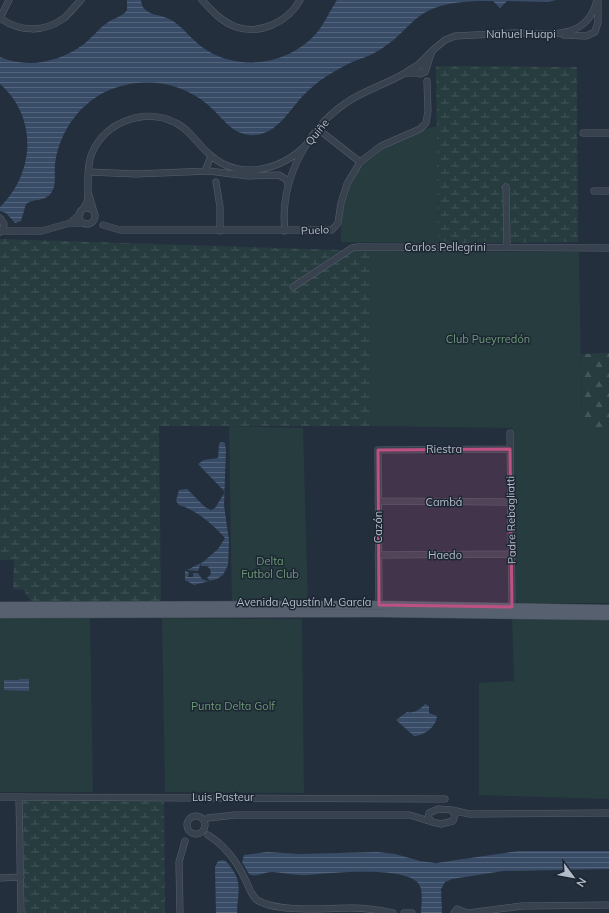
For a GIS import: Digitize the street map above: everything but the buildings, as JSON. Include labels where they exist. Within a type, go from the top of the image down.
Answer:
[{"type":"main road","name":"Avenida Agustín M. García","points":[[0,606],[379,605],[609,608]]},
{"type":"main road","name":"Avenida Agustín M. García","points":[[0,614],[358,613],[609,616]]},
{"type":"street","points":[[9,0],[0,18],[18,28],[34,29],[43,28],[63,18],[81,0]]},
{"type":"street","points":[[202,0],[222,20],[236,27],[249,30],[259,29],[278,22],[292,12],[300,0]]},
{"type":"street","points":[[559,35],[586,36],[595,32],[597,28],[597,0]]},
{"type":"street","name":"Nahuel Huapi","points":[[405,74],[418,65],[445,40],[454,36],[515,33],[559,35],[567,33],[583,23],[591,13],[597,0]]},
{"type":"street","points":[[422,72],[433,50]]},
{"type":"street","points":[[424,64],[422,72],[418,65],[424,64]]},
{"type":"street","points":[[405,74],[422,72]]},
{"type":"street","name":"Puelo","points":[[70,223],[103,225],[120,230],[328,231],[335,228],[338,223],[347,184],[360,162],[381,146],[424,126],[427,118],[427,81],[422,72]]},
{"type":"street","name":"Quiñe","points":[[285,231],[284,208],[288,185],[294,168],[307,144],[318,129],[329,117],[350,100],[405,74]]},
{"type":"street","points":[[4,224],[1,231],[42,231],[70,223],[81,212],[87,203],[92,154],[107,132],[127,120],[143,116],[161,118],[176,123],[191,134],[211,156],[229,165],[247,169],[268,168],[287,161],[307,144]]},
{"type":"street","points":[[318,129],[360,162]]},
{"type":"street","points":[[583,134],[609,133]]},
{"type":"street","points":[[207,171],[211,156]]},
{"type":"street","points":[[89,172],[136,174],[207,171],[248,176],[279,175],[294,168],[292,162],[287,161]]},
{"type":"street","points":[[207,171],[216,182],[220,208],[220,231]]},
{"type":"street","points":[[216,182],[226,173]]},
{"type":"street","points":[[279,175],[287,180],[288,185]]},
{"type":"street","points":[[506,187],[507,247]]},
{"type":"street","points":[[594,191],[609,191]]},
{"type":"street","points":[[88,192],[94,214]]},
{"type":"street","points":[[81,212],[88,209],[103,225]]},
{"type":"street","points":[[81,212],[80,218],[87,223],[94,214]]},
{"type":"street","points":[[0,218],[4,224],[13,230]]},
{"type":"street","name":"Carlos Pellegrini","points":[[293,287],[352,248],[357,247],[609,248]]},
{"type":"street","name":"Padre Rebagliatti","points":[[510,433],[512,607]]},
{"type":"street","name":"Riestra","points":[[378,450],[510,449]]},
{"type":"street","name":"Cazón","points":[[378,450],[379,605]]},
{"type":"street","name":"Cambá","points":[[378,502],[510,502]]},
{"type":"street","name":"Haedo","points":[[378,555],[511,554]]},
{"type":"street","points":[[19,796],[21,913]]},
{"type":"street","name":"Luis Pasteur","points":[[0,797],[445,799]]},
{"type":"street","points":[[185,841],[198,834],[206,823],[222,816],[329,814],[416,815],[438,809],[452,810],[469,814],[609,814]]},
{"type":"street","points":[[452,810],[455,815],[453,821]]},
{"type":"street","points":[[431,811],[428,817],[432,822]]},
{"type":"street","points":[[416,815],[441,824],[453,821],[469,814]]},
{"type":"street","points":[[180,913],[179,862],[188,830],[187,822],[190,818],[195,816],[200,817],[206,823],[208,835],[232,858],[241,871],[253,896],[261,903],[276,910],[313,911],[337,908],[369,908],[393,913]]},
{"type":"street","points":[[188,830],[198,834],[208,835]]},
{"type":"street","points":[[0,878],[21,877]]},
{"type":"street","points":[[454,913],[457,909],[468,913],[522,906],[609,905]]},
{"type":"street","points":[[404,913],[412,913]]},
{"type":"highlighted area","points":[[510,449],[512,607],[379,605],[378,450]]},
{"type":"green space","points":[[436,66],[577,67],[578,242],[438,243]]},
{"type":"green space","points":[[437,126],[438,243],[341,242],[341,224],[346,193],[351,180],[359,168],[369,158],[382,149],[413,134]]},
{"type":"green space","points":[[0,239],[371,251],[371,426],[159,426],[161,606],[33,602],[26,595],[25,590],[13,589],[14,560],[0,560]]},
{"type":"green space","name":"Club Pueyrredón","points":[[371,251],[579,252],[582,429],[609,429],[609,603],[519,603],[515,599],[512,428],[371,426]]},
{"type":"green space","points":[[609,353],[609,429],[582,429],[581,354]]},
{"type":"green space","name":"Delta Futbol Club","points":[[229,426],[303,428],[308,606],[232,606]]},
{"type":"green space","points":[[512,617],[609,618],[609,799],[479,795],[479,683],[514,681]]},
{"type":"green space","points":[[0,618],[90,618],[93,792],[0,792]]},
{"type":"green space","name":"Punta Delta Golf","points":[[162,618],[302,619],[304,793],[165,792]]},
{"type":"green space","points":[[22,799],[164,800],[165,913],[25,913]]},
{"type":"water","points":[[127,0],[141,0],[142,5],[148,12],[173,21],[198,44],[221,57],[235,61],[263,62],[291,53],[303,46],[318,32],[337,0],[556,0],[548,2],[507,1],[500,8],[493,1],[474,1],[444,5],[425,12],[382,48],[334,71],[324,78],[304,95],[286,116],[272,129],[265,133],[256,135],[240,133],[228,125],[213,109],[196,96],[171,85],[144,82],[118,87],[105,92],[86,105],[78,113],[65,132],[57,153],[55,164],[55,183],[49,196],[26,204],[21,221],[15,223],[6,213],[0,211],[0,207],[12,193],[20,178],[25,162],[27,145],[26,128],[21,112],[12,97],[0,84],[0,57],[22,63],[33,63],[44,62],[65,55],[84,44],[109,21],[125,12],[127,10]]},
{"type":"water","points":[[221,442],[225,443],[226,450],[224,491],[198,464],[204,460],[218,458],[219,444]]},
{"type":"water","points":[[187,489],[205,507],[211,510],[215,508],[224,493],[224,505],[229,541],[228,565],[223,575],[217,579],[194,585],[185,580],[185,571],[203,562],[218,549],[225,538],[204,518],[179,505],[176,501],[179,490]]},
{"type":"water","points":[[29,679],[29,691],[4,690],[4,680]]},
{"type":"water","points":[[425,704],[429,706],[429,713],[437,716],[436,720],[432,727],[425,733],[414,736],[396,720],[407,712],[417,711]]},
{"type":"water","points":[[518,851],[609,851],[609,869],[503,871],[452,879],[445,882],[441,889],[442,913],[421,913],[422,897],[420,886],[410,878],[398,874],[366,872],[295,875],[269,872],[252,875],[249,874],[242,862],[244,855],[267,852],[300,854],[378,852],[395,854],[420,861],[436,863]]},
{"type":"water","points":[[223,860],[229,865],[237,880],[239,890],[237,913],[216,913],[215,867],[218,861]]},
{"type":"pier","points":[[201,563],[201,566],[207,566],[210,569],[211,574],[207,578],[211,582],[202,579],[198,573],[193,573],[193,577],[188,577],[189,573],[185,570],[198,571]]}]
